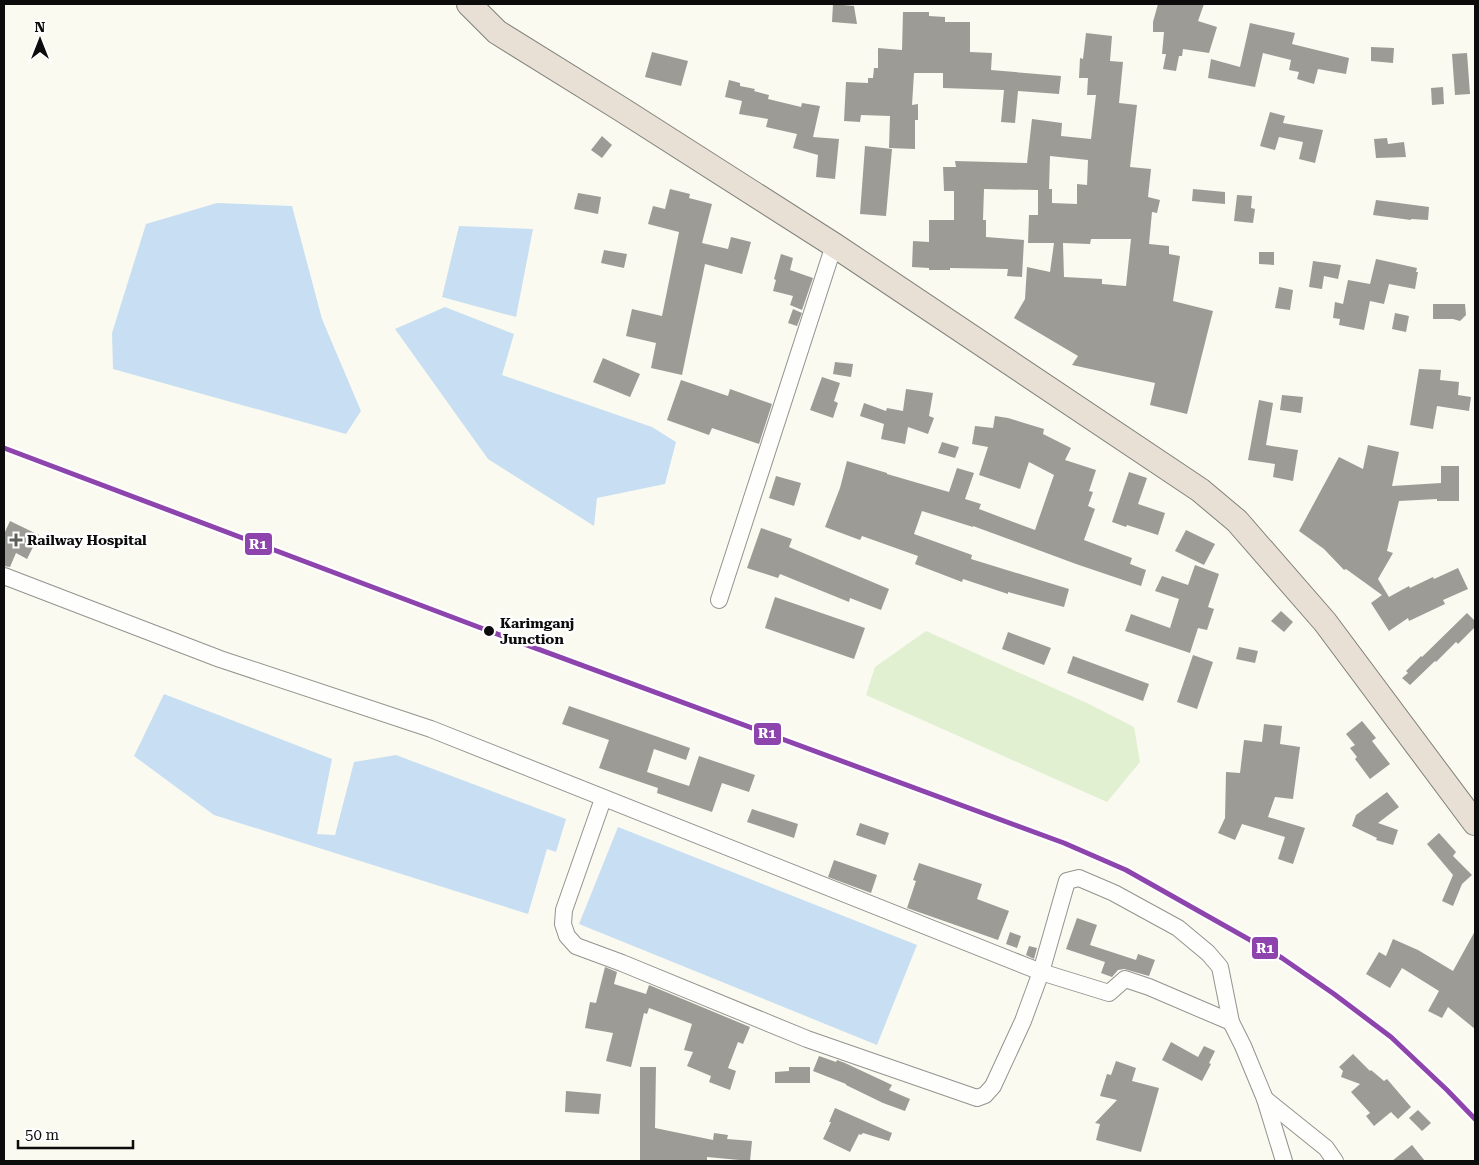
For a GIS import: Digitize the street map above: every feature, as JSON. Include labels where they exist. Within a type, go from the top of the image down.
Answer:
[{"type":"highway","points":[[469,4],[497,32],[834,245],[1200,490],[1237,521],[1325,622],[1475,823]]},
{"type":"street","points":[[719,600],[834,245]]},
{"type":"street","points":[[4,576],[220,659],[431,729],[1041,972],[1109,993],[1125,979],[1149,987],[1231,1022]]},
{"type":"street","points":[[603,799],[564,910],[563,924],[567,936],[576,946],[807,1039],[977,1098],[985,1095],[993,1086],[1023,1021],[1041,972],[1067,881],[1079,878],[1114,893],[1178,928],[1208,953],[1220,967],[1231,1022],[1265,1099],[1284,1161]]},
{"type":"street","points":[[1265,1099],[1326,1148],[1335,1161]]},
{"type":"green space","points":[[926,631],[1087,703],[1134,727],[1140,762],[1107,802],[866,695],[875,667]]},
{"type":"water","points":[[217,203],[292,206],[322,319],[361,411],[346,434],[113,369],[112,333],[146,224]]},
{"type":"water","points":[[459,226],[533,229],[516,317],[442,297]]},
{"type":"water","points":[[445,307],[514,334],[502,375],[652,427],[676,442],[665,484],[597,498],[594,526],[488,459],[395,329]]},
{"type":"water","points":[[164,694],[332,759],[317,834],[335,835],[354,762],[396,755],[566,819],[556,852],[547,849],[528,914],[214,815],[134,756]]},
{"type":"water","points":[[618,827],[917,945],[877,1045],[579,924]]},
{"type":"building","points":[[833,4],[854,6],[857,24],[832,22]]},
{"type":"building","points":[[1158,4],[1204,4],[1198,21],[1217,27],[1209,53],[1183,49],[1182,56],[1179,56],[1176,71],[1163,69],[1166,54],[1162,54],[1164,32],[1153,32],[1153,22]]},
{"type":"building","points":[[903,12],[929,12],[929,16],[945,17],[945,22],[970,22],[970,52],[992,53],[991,70],[1061,76],[1059,94],[1018,91],[1015,123],[1001,122],[1004,90],[943,88],[943,73],[914,73],[912,105],[918,104],[918,120],[915,120],[915,149],[889,148],[890,116],[861,115],[860,122],[844,121],[846,82],[868,83],[868,78],[873,78],[874,68],[878,68],[878,48],[902,50]]},
{"type":"building","points":[[1250,23],[1295,33],[1292,44],[1349,58],[1346,74],[1318,69],[1314,84],[1297,79],[1299,72],[1289,70],[1291,60],[1263,53],[1255,87],[1208,78],[1211,59],[1240,67]]},
{"type":"building","points":[[1086,33],[1112,36],[1110,61],[1123,62],[1119,103],[1137,105],[1130,167],[1151,169],[1148,197],[1160,200],[1157,213],[1152,212],[1149,244],[1169,246],[1169,254],[1180,256],[1173,301],[1213,311],[1187,414],[1150,405],[1155,383],[1072,365],[1078,356],[1014,318],[1025,299],[1027,267],[1050,272],[1054,243],[1028,243],[1029,215],[1038,215],[1038,190],[984,189],[983,220],[986,220],[986,237],[1024,240],[1022,277],[1007,276],[1008,269],[950,268],[950,270],[929,270],[929,268],[912,267],[913,241],[929,242],[929,220],[954,220],[954,191],[944,191],[943,167],[956,167],[955,161],[1027,163],[1032,119],[1062,123],[1061,136],[1091,139],[1096,95],[1087,95],[1088,78],[1079,78],[1080,58],[1083,59]],"holes":[[[1050,156],[1088,160],[1087,185],[1077,184],[1077,204],[1052,203],[1052,189],[1049,189]],[[1091,239],[1131,239],[1126,286],[1102,284],[1102,279],[1064,277],[1063,243],[1090,244]]]},
{"type":"building","points":[[1371,47],[1394,48],[1393,63],[1371,61]]},
{"type":"building","points":[[652,52],[688,61],[681,86],[645,77]]},
{"type":"building","points":[[1467,53],[1470,94],[1455,95],[1452,54]]},
{"type":"building","points":[[729,80],[740,83],[740,86],[755,89],[754,91],[769,95],[768,99],[801,107],[802,103],[820,106],[813,137],[839,139],[835,179],[816,177],[818,155],[793,148],[797,134],[766,127],[768,119],[739,114],[742,101],[725,97]]},
{"type":"building","points":[[1443,87],[1444,104],[1432,105],[1431,88]]},
{"type":"building","points":[[1270,112],[1285,116],[1283,123],[1323,130],[1315,163],[1299,159],[1303,142],[1279,137],[1275,150],[1260,146]]},
{"type":"building","points":[[602,136],[612,145],[602,158],[591,150]]},
{"type":"building","points":[[1387,138],[1388,144],[1404,142],[1406,157],[1376,158],[1374,139]]},
{"type":"building","points":[[865,146],[892,149],[886,216],[860,214]]},
{"type":"building","points":[[670,189],[690,194],[689,198],[712,204],[702,243],[728,249],[731,237],[751,242],[742,274],[705,264],[682,375],[651,368],[656,343],[626,336],[632,309],[662,316],[679,232],[648,224],[653,206],[665,209]]},
{"type":"building","points":[[1193,189],[1225,192],[1225,204],[1192,201]]},
{"type":"building","points":[[578,193],[601,197],[598,214],[574,209]]},
{"type":"building","points":[[1237,195],[1252,196],[1251,208],[1255,209],[1253,223],[1234,221]]},
{"type":"building","points":[[1376,200],[1429,207],[1428,220],[1411,220],[1373,215]]},
{"type":"building","points":[[604,250],[627,254],[624,268],[601,263]]},
{"type":"building","points":[[1259,252],[1274,252],[1274,265],[1259,264]]},
{"type":"building","points":[[781,254],[793,258],[790,270],[813,278],[802,310],[790,305],[793,296],[773,291],[776,280],[774,279]]},
{"type":"building","points":[[1376,259],[1417,268],[1415,289],[1389,284],[1384,304],[1370,301],[1364,330],[1339,325],[1340,319],[1333,318],[1335,302],[1343,304],[1348,280],[1370,284]]},
{"type":"building","points":[[1313,261],[1341,265],[1338,279],[1324,276],[1322,289],[1309,287]]},
{"type":"building","points":[[1279,287],[1293,290],[1290,310],[1275,308]]},
{"type":"building","points":[[1433,304],[1465,304],[1466,315],[1460,321],[1433,319]]},
{"type":"building","points":[[793,309],[802,313],[797,326],[788,323]]},
{"type":"building","points":[[1395,313],[1409,316],[1406,332],[1392,329]]},
{"type":"building","points":[[603,358],[640,374],[630,397],[593,382]]},
{"type":"building","points":[[835,362],[853,364],[851,377],[833,374]]},
{"type":"building","points":[[1419,369],[1441,370],[1440,380],[1459,382],[1458,395],[1471,397],[1469,411],[1437,406],[1433,429],[1410,425]]},
{"type":"building","points":[[822,377],[840,383],[834,401],[838,403],[833,418],[810,410]]},
{"type":"building","points":[[681,380],[728,396],[730,389],[772,404],[759,444],[712,428],[709,435],[667,420]]},
{"type":"building","points":[[906,389],[933,393],[929,416],[934,418],[928,434],[908,427],[905,444],[881,439],[884,424],[860,416],[864,403],[886,411],[887,408],[903,411]]},
{"type":"building","points":[[1282,395],[1303,397],[1301,413],[1280,410]]},
{"type":"building","points":[[1259,400],[1273,403],[1266,445],[1298,450],[1293,481],[1273,477],[1275,464],[1248,460]]},
{"type":"building","points":[[995,416],[1044,429],[1043,434],[1071,448],[1065,460],[1096,470],[1089,491],[1093,492],[1088,506],[1095,509],[1084,540],[1132,558],[1130,564],[1146,570],[1141,586],[973,526],[922,511],[914,534],[972,555],[971,559],[1069,589],[1064,607],[1008,592],[1008,594],[963,579],[962,582],[915,564],[918,556],[862,536],[860,540],[825,527],[840,488],[847,461],[949,492],[957,468],[974,473],[965,499],[981,504],[979,509],[1035,530],[1054,475],[1029,462],[1020,489],[979,475],[988,447],[972,444],[975,426],[993,428]]},
{"type":"building","points":[[942,442],[959,447],[955,458],[938,453]]},
{"type":"building","points":[[1368,445],[1399,452],[1392,486],[1441,483],[1441,466],[1459,466],[1459,501],[1437,501],[1437,499],[1399,501],[1387,551],[1393,553],[1378,579],[1389,597],[1409,586],[1410,588],[1458,568],[1468,589],[1443,600],[1445,604],[1409,621],[1408,618],[1389,631],[1371,603],[1382,595],[1346,569],[1344,570],[1324,549],[1299,531],[1339,457],[1363,469]]},
{"type":"building","points":[[1129,472],[1147,478],[1138,504],[1165,513],[1158,535],[1112,522]]},
{"type":"building","points":[[776,476],[801,483],[794,506],[769,498]]},
{"type":"building","points":[[10,521],[39,535],[27,559],[16,553],[10,567],[4,566],[4,534]]},
{"type":"building","points":[[761,528],[792,539],[789,547],[889,589],[881,610],[850,598],[849,602],[780,574],[778,578],[747,568]]},
{"type":"building","points":[[1186,530],[1215,544],[1204,565],[1175,551]]},
{"type":"building","points":[[1195,565],[1219,574],[1208,607],[1214,609],[1207,630],[1198,628],[1190,653],[1125,631],[1131,614],[1170,628],[1179,599],[1155,591],[1162,576],[1188,585]]},
{"type":"building","points":[[775,597],[865,628],[854,659],[765,628]]},
{"type":"building","points":[[1281,611],[1293,622],[1284,632],[1271,621]]},
{"type":"building","points":[[1467,613],[1475,621],[1475,627],[1458,644],[1456,642],[1410,685],[1402,678],[1408,673],[1406,671],[1421,656]]},
{"type":"building","points":[[1008,632],[1051,648],[1044,665],[1002,649]]},
{"type":"building","points":[[1239,647],[1258,651],[1255,663],[1236,659]]},
{"type":"building","points":[[1193,655],[1213,662],[1197,709],[1177,702]]},
{"type":"building","points":[[1073,656],[1149,684],[1143,701],[1067,673]]},
{"type":"building","points":[[569,706],[690,748],[686,760],[654,749],[647,772],[689,786],[699,756],[755,775],[749,792],[722,783],[712,812],[657,793],[658,788],[599,768],[609,740],[562,724]]},
{"type":"building","points":[[1362,721],[1376,738],[1372,741],[1390,764],[1370,779],[1355,759],[1357,757],[1350,748],[1355,745],[1346,734]]},
{"type":"building","points":[[1264,724],[1282,726],[1280,744],[1300,747],[1293,799],[1275,797],[1268,817],[1305,828],[1293,864],[1278,859],[1285,837],[1242,824],[1235,840],[1218,833],[1225,818],[1226,772],[1240,773],[1244,740],[1262,742]]},
{"type":"building","points":[[1387,792],[1399,807],[1378,823],[1398,830],[1393,845],[1376,840],[1377,838],[1352,826],[1356,815]]},
{"type":"building","points":[[752,809],[798,824],[794,838],[747,822]]},
{"type":"building","points":[[860,823],[889,833],[885,845],[856,835]]},
{"type":"building","points":[[1439,833],[1456,852],[1453,856],[1472,875],[1462,884],[1453,906],[1442,901],[1453,875],[1427,844]]},
{"type":"building","points":[[834,860],[877,875],[871,893],[828,877]]},
{"type":"building","points":[[919,863],[982,884],[977,899],[1009,911],[998,940],[907,908],[916,881],[913,880]]},
{"type":"building","points":[[1077,918],[1097,925],[1090,945],[1136,960],[1138,954],[1155,960],[1149,976],[1124,969],[1118,970],[1112,977],[1101,973],[1105,962],[1066,949]]},
{"type":"building","points":[[1475,931],[1475,1029],[1448,1007],[1442,1018],[1428,1011],[1439,991],[1402,968],[1390,988],[1366,974],[1379,952],[1386,956],[1393,939],[1418,950],[1453,971]]},
{"type":"building","points":[[1010,932],[1021,936],[1017,948],[1006,944]]},
{"type":"building","points":[[1029,946],[1037,948],[1034,959],[1026,955]]},
{"type":"building","points":[[605,967],[617,972],[614,984],[646,994],[649,985],[750,1027],[743,1044],[738,1042],[728,1068],[736,1071],[730,1090],[709,1082],[711,1076],[687,1066],[693,1052],[684,1050],[692,1024],[649,1008],[647,1014],[644,1013],[631,1067],[606,1061],[613,1033],[585,1028],[590,1002],[596,1003]]},
{"type":"building","points":[[1171,1042],[1198,1057],[1204,1046],[1215,1051],[1202,1081],[1162,1060]]},
{"type":"building","points":[[1353,1054],[1370,1071],[1384,1081],[1387,1079],[1411,1107],[1398,1119],[1391,1112],[1374,1126],[1366,1116],[1370,1113],[1351,1092],[1360,1084],[1341,1077],[1343,1071],[1339,1067]]},
{"type":"building","points":[[819,1056],[845,1063],[892,1085],[889,1090],[910,1099],[905,1111],[813,1071]]},
{"type":"building","points":[[1116,1061],[1136,1068],[1132,1081],[1159,1088],[1141,1152],[1096,1140],[1100,1124],[1095,1123],[1117,1100],[1100,1096],[1107,1074],[1111,1075]]},
{"type":"building","points":[[640,1067],[656,1067],[655,1128],[713,1140],[714,1133],[728,1135],[727,1139],[752,1141],[750,1161],[707,1157],[707,1161],[640,1161]]},
{"type":"building","points":[[789,1067],[810,1067],[810,1083],[775,1083],[775,1072],[789,1071]]},
{"type":"building","points":[[566,1091],[601,1094],[599,1114],[565,1112]]},
{"type":"building","points":[[835,1108],[892,1133],[889,1141],[863,1133],[859,1134],[850,1152],[823,1139]]},
{"type":"building","points":[[1418,1110],[1431,1123],[1422,1131],[1409,1118]]},
{"type":"building","points":[[1412,1145],[1425,1161],[1392,1161]]},
{"type":"transit line","name":"R1","points":[[4,448],[489,631],[1064,843],[1126,870],[1282,958],[1334,994],[1391,1037],[1475,1119]]},
{"type":"place","name":"Railway Hospital","points":[[16,540]]},
{"type":"place","name":"Karimganj Junction","points":[[489,631]]}]
